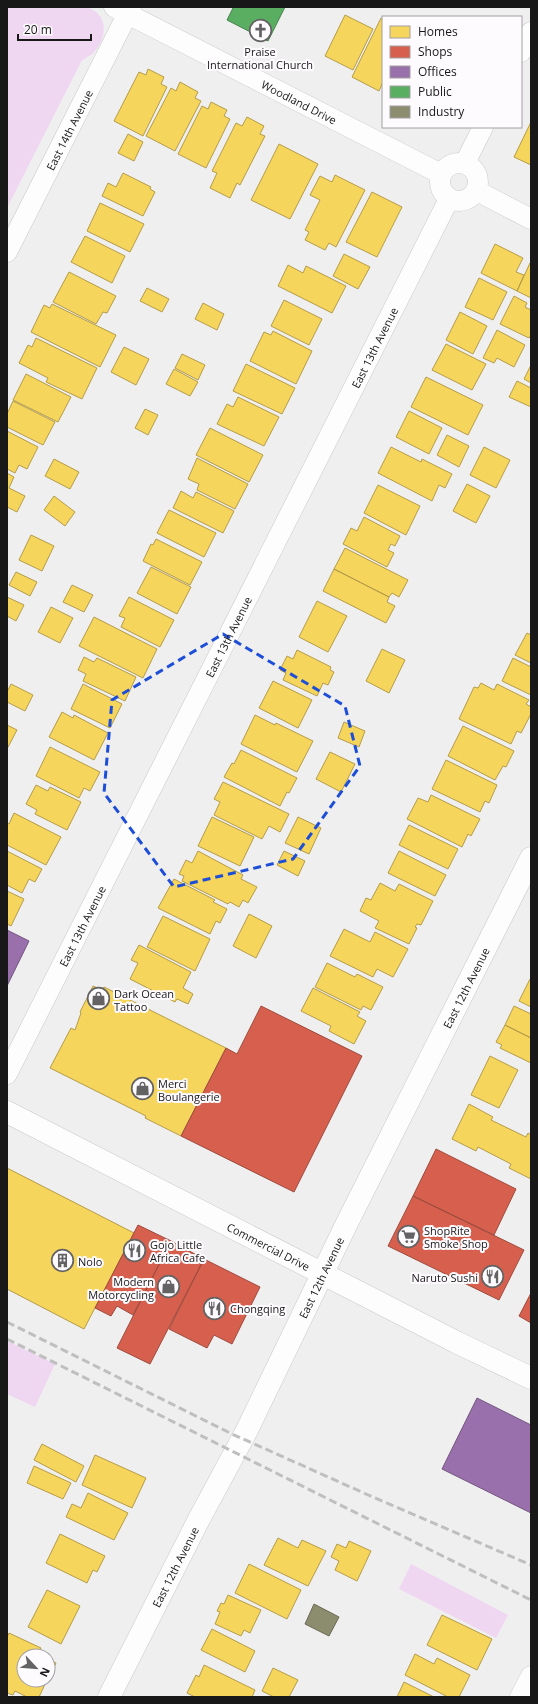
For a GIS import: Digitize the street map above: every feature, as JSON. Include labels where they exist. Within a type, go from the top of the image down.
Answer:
[{"type":"street","name":"Woodland Drive","points":[[124,9],[441,174]]},
{"type":"street","name":"East 14th Avenue","points":[[7,252],[124,9]]},
{"type":"street","points":[[522,50],[531,32]]},
{"type":"street","points":[[465,163],[482,128]]},
{"type":"street","points":[[459,162],[465,163],[473,168],[478,175],[479,183],[477,191],[472,197],[464,201],[449,199],[440,188],[441,174],[446,167],[452,164],[459,162]]},
{"type":"street","points":[[477,191],[531,219]]},
{"type":"street","name":"East 13th Avenue","points":[[7,1074],[449,199]]},
{"type":"street","name":"East 12th Avenue","points":[[109,1697],[196,1524],[247,1430],[323,1273],[531,858]]},
{"type":"street","name":"Commercial Drive","points":[[7,1112],[192,1208],[323,1273],[456,1342],[531,1378]]},
{"type":"street","points":[[520,1697],[531,1676]]},
{"type":"highlighted area","points":[[223,634],[345,706],[360,766],[293,859],[174,887],[104,793],[112,700]]},
{"type":"shaded area","points":[[7,7],[85,7],[93,10],[102,19],[104,32],[95,51],[81,62],[7,208]]},
{"type":"shaded area","points":[[7,1341],[55,1364],[35,1407],[7,1394]]},
{"type":"shaded area","points":[[411,1564],[508,1615],[496,1638],[399,1589]]},
{"type":"building: Homes","points":[[345,15],[373,29],[353,70],[325,56]]},
{"type":"building: Homes","points":[[382,18],[382,84],[379,91],[352,77]]},
{"type":"building: Homes","points":[[148,69],[164,77],[161,84],[167,87],[143,136],[114,121],[139,72],[146,75]]},
{"type":"building: Homes","points":[[180,82],[198,92],[195,98],[201,101],[175,151],[146,136],[171,88],[176,91]]},
{"type":"building: Homes","points":[[211,102],[227,110],[224,116],[230,119],[206,168],[178,154],[202,106],[208,109]]},
{"type":"building: Homes","points":[[247,117],[264,126],[260,134],[265,136],[240,185],[237,183],[230,198],[210,188],[217,173],[212,171],[236,123],[242,126]]},
{"type":"building: Homes","points":[[531,122],[531,165],[514,157]]},
{"type":"building: Homes","points":[[128,134],[143,142],[134,161],[118,153]]},
{"type":"building: Homes","points":[[279,144],[318,164],[290,219],[251,200]]},
{"type":"building: Homes","points":[[123,173],[151,187],[150,189],[155,192],[143,216],[102,196],[108,183],[116,187]]},
{"type":"building: Homes","points":[[335,175],[365,190],[336,247],[329,243],[325,250],[305,240],[309,232],[305,230],[320,200],[310,195],[320,176],[332,182]]},
{"type":"building: Homes","points":[[372,192],[402,207],[377,257],[346,242]]},
{"type":"building: Homes","points":[[100,203],[144,224],[130,252],[87,231]]},
{"type":"building: Homes","points":[[85,236],[125,256],[112,283],[71,262]]},
{"type":"building: Homes","points":[[495,244],[523,258],[516,272],[524,275],[517,291],[481,273]]},
{"type":"building: Homes","points":[[344,254],[370,267],[358,289],[333,276]]},
{"type":"building: Homes","points":[[530,263],[531,264],[531,298],[517,291]]},
{"type":"building: Homes","points":[[288,265],[303,273],[306,266],[346,286],[332,313],[278,286]]},
{"type":"building: Homes","points":[[69,272],[116,296],[107,313],[103,312],[96,324],[53,302]]},
{"type":"building: Homes","points":[[479,278],[507,292],[493,320],[465,307]]},
{"type":"building: Homes","points":[[147,288],[169,299],[162,312],[140,301]]},
{"type":"building: Homes","points":[[514,296],[527,303],[525,307],[531,310],[531,335],[529,338],[500,324]]},
{"type":"building: Homes","points":[[284,300],[322,319],[309,345],[271,326]]},
{"type":"building: Homes","points":[[203,303],[224,314],[217,330],[195,319]]},
{"type":"building: Homes","points":[[52,304],[116,335],[100,367],[31,332],[44,305],[50,308]]},
{"type":"building: Homes","points":[[460,312],[487,326],[473,354],[446,340]]},
{"type":"building: Homes","points":[[497,330],[525,345],[514,367],[497,358],[494,363],[483,358]]},
{"type":"building: Homes","points":[[273,331],[312,351],[296,384],[250,361],[264,332],[271,335]]},
{"type":"building: Homes","points":[[36,338],[97,368],[82,399],[46,382],[48,378],[19,363],[28,345],[32,347]]},
{"type":"building: Homes","points":[[446,344],[486,364],[472,390],[432,370]]},
{"type":"building: Homes","points":[[124,347],[149,359],[136,385],[111,372]]},
{"type":"building: Homes","points":[[182,354],[205,365],[198,380],[175,368]]},
{"type":"building: Homes","points":[[246,364],[295,388],[282,414],[233,391]]},
{"type":"building: Homes","points":[[531,365],[531,383],[524,379]]},
{"type":"building: Homes","points":[[174,369],[198,382],[190,396],[166,384]]},
{"type":"building: Homes","points":[[26,374],[71,397],[58,422],[13,400]]},
{"type":"building: Homes","points":[[426,377],[483,405],[468,435],[411,407]]},
{"type":"building: Homes","points":[[517,381],[531,388],[531,407],[509,397]]},
{"type":"building: Homes","points":[[238,397],[279,417],[264,446],[217,424],[227,404],[233,407]]},
{"type":"building: Homes","points":[[13,401],[55,422],[43,445],[7,427],[7,414]]},
{"type":"building: Homes","points":[[145,409],[158,415],[148,435],[135,428]]},
{"type":"building: Homes","points":[[409,411],[442,428],[429,454],[396,437]]},
{"type":"building: Homes","points":[[210,428],[263,455],[249,482],[196,455]]},
{"type":"building: Homes","points":[[7,431],[38,447],[27,469],[19,465],[15,473],[7,469]]},
{"type":"building: Homes","points":[[447,435],[469,446],[459,467],[437,455]]},
{"type":"building: Homes","points":[[391,447],[421,462],[422,459],[452,474],[445,488],[439,485],[432,501],[378,473]]},
{"type":"building: Homes","points":[[484,447],[510,460],[496,488],[470,475]]},
{"type":"building: Homes","points":[[197,458],[248,484],[235,509],[197,490],[199,484],[188,479]]},
{"type":"building: Homes","points":[[54,459],[79,472],[70,489],[45,476]]},
{"type":"building: Homes","points":[[7,473],[14,477],[9,488],[25,496],[17,512],[7,507]]},
{"type":"building: Homes","points":[[467,484],[490,496],[476,523],[453,511]]},
{"type":"building: Homes","points":[[378,485],[420,506],[406,535],[364,513]]},
{"type":"building: Homes","points":[[181,491],[193,498],[196,492],[234,511],[223,533],[173,508]]},
{"type":"building: Homes","points":[[54,496],[75,512],[65,526],[44,510]]},
{"type":"building: Homes","points":[[169,510],[216,533],[204,557],[157,533]]},
{"type":"building: Homes","points":[[364,517],[400,536],[395,546],[391,544],[388,550],[394,553],[387,567],[343,544],[351,528],[357,531]]},
{"type":"building: Homes","points":[[31,535],[54,546],[42,571],[19,560]]},
{"type":"building: Homes","points":[[156,539],[202,562],[190,585],[143,561],[151,544],[153,545]]},
{"type":"building: Homes","points":[[345,548],[408,580],[399,597],[392,593],[389,597],[334,569]]},
{"type":"building: Homes","points":[[151,567],[191,587],[177,614],[137,593]]},
{"type":"building: Homes","points":[[334,569],[389,597],[387,602],[395,606],[386,623],[323,591]]},
{"type":"building: Homes","points":[[16,572],[37,582],[30,596],[9,585]]},
{"type":"building: Homes","points":[[72,585],[93,595],[84,612],[63,602]]},
{"type":"building: Homes","points":[[7,597],[24,605],[16,621],[7,616]]},
{"type":"building: Homes","points":[[129,597],[174,620],[160,647],[121,627],[125,618],[119,616]]},
{"type":"building: Homes","points":[[317,601],[347,616],[328,652],[299,637]]},
{"type":"building: Homes","points":[[51,607],[73,618],[60,643],[38,632]]},
{"type":"building: Homes","points":[[94,617],[157,649],[143,678],[79,646]]},
{"type":"building: Homes","points":[[527,633],[531,635],[531,663],[515,655]]},
{"type":"building: Homes","points":[[382,649],[405,660],[389,693],[366,681]]},
{"type":"building: Homes","points":[[297,650],[331,667],[330,670],[334,672],[328,685],[323,683],[317,696],[283,680],[286,673],[280,670],[287,656],[293,659]]},
{"type":"building: Homes","points":[[84,657],[94,662],[97,658],[136,677],[125,701],[83,681],[86,674],[78,670]]},
{"type":"building: Homes","points":[[513,658],[531,667],[531,695],[502,681]]},
{"type":"building: Homes","points":[[273,681],[312,700],[298,728],[259,708]]},
{"type":"building: Homes","points":[[481,683],[494,690],[497,684],[529,700],[526,704],[531,707],[531,714],[521,733],[517,731],[511,744],[459,719],[474,687],[478,688]]},
{"type":"building: Homes","points":[[11,684],[33,695],[25,711],[7,702],[7,692]]},
{"type":"building: Homes","points":[[83,684],[122,704],[110,728],[71,709]]},
{"type":"building: Homes","points":[[62,712],[73,718],[74,715],[108,733],[94,760],[49,737]]},
{"type":"building: Homes","points":[[255,715],[275,725],[276,723],[313,741],[297,772],[241,744]]},
{"type":"building: Homes","points":[[344,722],[365,731],[359,747],[338,738]]},
{"type":"building: Homes","points":[[7,725],[17,730],[7,749]]},
{"type":"building: Homes","points":[[463,726],[514,751],[506,767],[503,766],[495,780],[448,756]]},
{"type":"building: Homes","points":[[50,747],[100,772],[90,791],[84,788],[79,798],[36,776]]},
{"type":"building: Homes","points":[[241,750],[297,778],[289,793],[287,792],[280,806],[224,777],[232,763],[234,764]]},
{"type":"building: Homes","points":[[330,752],[355,764],[341,792],[316,779]]},
{"type":"building: Homes","points":[[446,760],[497,785],[489,803],[485,801],[480,812],[432,789]]},
{"type":"building: Homes","points":[[223,782],[289,814],[280,832],[269,826],[262,839],[214,815],[220,802],[214,799]]},
{"type":"building: Homes","points":[[36,785],[48,791],[50,787],[81,802],[67,830],[35,814],[37,810],[26,804]]},
{"type":"building: Homes","points":[[431,795],[480,819],[471,836],[468,834],[462,847],[407,819],[418,798],[428,802]]},
{"type":"building: Homes","points":[[14,813],[61,837],[46,865],[7,845],[7,823],[9,824]]},
{"type":"building: Homes","points":[[212,817],[254,837],[240,866],[198,846]]},
{"type":"building: Homes","points":[[298,817],[321,828],[309,854],[285,843]]},
{"type":"building: Homes","points":[[409,825],[458,849],[448,869],[399,845]]},
{"type":"building: Homes","points":[[7,851],[42,869],[35,882],[29,879],[22,893],[7,885]]},
{"type":"building: Homes","points":[[198,851],[243,875],[241,879],[257,887],[248,903],[243,900],[239,907],[230,902],[228,904],[182,881],[184,876],[179,874],[186,860],[192,863]]},
{"type":"building: Homes","points":[[284,851],[305,861],[298,876],[277,865]]},
{"type":"building: Homes","points":[[399,851],[446,875],[435,896],[388,873]]},
{"type":"building: Homes","points":[[174,879],[215,900],[213,902],[227,909],[220,923],[216,921],[210,934],[158,908]]},
{"type":"building: Homes","points":[[380,883],[395,891],[399,884],[433,901],[421,925],[417,924],[415,927],[417,928],[409,944],[375,928],[379,921],[360,911],[366,898],[371,900]]},
{"type":"building: Homes","points":[[7,891],[24,899],[11,926],[7,924]]},
{"type":"building: Homes","points":[[249,914],[272,926],[256,958],[233,946]]},
{"type":"building: Homes","points":[[163,916],[210,939],[195,971],[147,947]]},
{"type":"building: Homes","points":[[344,929],[370,942],[375,932],[408,949],[393,977],[377,969],[373,977],[330,956]]},
{"type":"building: Homes","points":[[139,945],[191,972],[183,988],[193,994],[188,1004],[177,999],[175,1002],[130,979],[138,963],[131,960]]},
{"type":"building: Homes","points":[[327,963],[355,977],[357,974],[383,987],[371,1010],[363,1006],[361,1010],[315,987]]},
{"type":"building: Homes","points":[[531,979],[531,1007],[519,1001]]},
{"type":"building: Homes","points":[[93,986],[102,990],[104,987],[226,1048],[181,1136],[145,1118],[146,1116],[50,1068],[71,1028],[75,1030],[81,1013],[80,1012]]},
{"type":"building: Homes","points":[[313,988],[360,1012],[357,1016],[366,1021],[354,1044],[329,1031],[331,1026],[301,1011]]},
{"type":"building: Homes","points":[[514,1006],[531,1014],[531,1038],[505,1025]]},
{"type":"building: Homes","points":[[505,1025],[531,1038],[531,1063],[500,1048],[502,1045],[496,1042]]},
{"type":"building: Homes","points":[[490,1056],[518,1070],[499,1108],[471,1095]]},
{"type":"building: Homes","points":[[469,1104],[493,1117],[491,1120],[526,1137],[528,1133],[531,1135],[531,1179],[509,1168],[511,1164],[478,1147],[476,1151],[452,1139]]},
{"type":"building: Homes","name":"Nolo","points":[[7,1168],[134,1233],[84,1329],[7,1289]]},
{"type":"building: Homes","points":[[42,1444],[84,1466],[76,1482],[34,1460]]},
{"type":"building: Homes","points":[[95,1455],[146,1478],[132,1508],[82,1485]]},
{"type":"building: Homes","points":[[34,1466],[71,1483],[63,1499],[27,1483]]},
{"type":"building: Homes","points":[[88,1493],[128,1513],[114,1540],[66,1517],[72,1504],[81,1508]]},
{"type":"building: Homes","points":[[60,1534],[105,1556],[97,1572],[93,1570],[87,1583],[46,1563]]},
{"type":"building: Homes","points":[[278,1538],[298,1548],[302,1540],[326,1551],[308,1586],[264,1565]]},
{"type":"building: Homes","points":[[349,1541],[371,1551],[357,1581],[335,1570],[339,1561],[331,1557],[337,1544],[346,1548]]},
{"type":"building: Homes","points":[[249,1564],[301,1590],[287,1619],[235,1593]]},
{"type":"building: Homes","points":[[47,1590],[80,1606],[61,1644],[28,1627]]},
{"type":"building: Homes","points":[[228,1595],[261,1610],[250,1633],[244,1630],[241,1636],[215,1624],[220,1612],[217,1611],[221,1603],[224,1604]]},
{"type":"building: Homes","points":[[442,1615],[492,1639],[477,1670],[427,1645]]},
{"type":"building: Homes","points":[[212,1629],[255,1651],[245,1672],[201,1650]]},
{"type":"building: Homes","points":[[9,1633],[41,1648],[16,1648],[16,1688],[43,1688],[39,1697],[27,1697],[15,1691],[13,1695],[7,1693],[7,1637]]},
{"type":"building: Homes","points":[[415,1654],[434,1664],[437,1658],[470,1675],[459,1697],[448,1697],[405,1675]]},
{"type":"building: Homes","points":[[204,1665],[255,1690],[252,1697],[195,1697],[187,1693],[196,1675],[199,1677]]},
{"type":"building: Homes","points":[[273,1668],[298,1680],[289,1697],[274,1697],[262,1691]]},
{"type":"building: Homes","points":[[404,1682],[434,1697],[397,1697]]},
{"type":"building: Shops","points":[[261,1006],[362,1056],[294,1192],[181,1136],[226,1048],[237,1054]]},
{"type":"building: Shops","points":[[436,1149],[516,1189],[494,1235],[413,1196]]},
{"type":"building: Shops","points":[[413,1196],[524,1250],[499,1300],[388,1246]]},
{"type":"building: Shops","points":[[138,1225],[171,1241],[133,1315],[117,1306],[111,1316],[95,1308]]},
{"type":"building: Shops","name":"Modern Motorcycling","points":[[171,1241],[204,1259],[150,1364],[117,1348]]},
{"type":"building: Shops","name":"Chongqing","points":[[204,1259],[260,1287],[232,1344],[214,1335],[207,1348],[169,1329]]},
{"type":"building: Shops","points":[[531,1293],[531,1323],[519,1316]]},
{"type":"building: Offices","points":[[7,930],[29,941],[7,986]]},
{"type":"building: Offices","points":[[477,1398],[531,1425],[531,1513],[442,1469]]},
{"type":"building: Public","name":"Praise International Church","points":[[232,7],[285,7],[268,41],[227,20],[233,8]]},
{"type":"building: Industry","points":[[314,1604],[339,1617],[329,1636],[305,1624]]},
{"type":"railway","points":[[7,1322],[232,1434],[531,1565]]},
{"type":"railway","points":[[7,1339],[531,1600]]},
{"type":"place","name":"Praise International Church","points":[[260,31]]},
{"type":"place","name":"Dark Ocean Tattoo","points":[[98,999]]},
{"type":"place","name":"Merci Boulangerie","points":[[143,1089]]},
{"type":"place","name":"ShopRite Smoke Shop","points":[[409,1236]]},
{"type":"place","name":"Gojo Little Africa Cafe","points":[[134,1250]]},
{"type":"place","name":"Nolo","points":[[63,1261]]},
{"type":"place","name":"Naruto Sushi","points":[[493,1277]]},
{"type":"place","name":"Modern Motorcycling","points":[[169,1287]]},
{"type":"place","name":"Chongqing","points":[[214,1308]]}]
